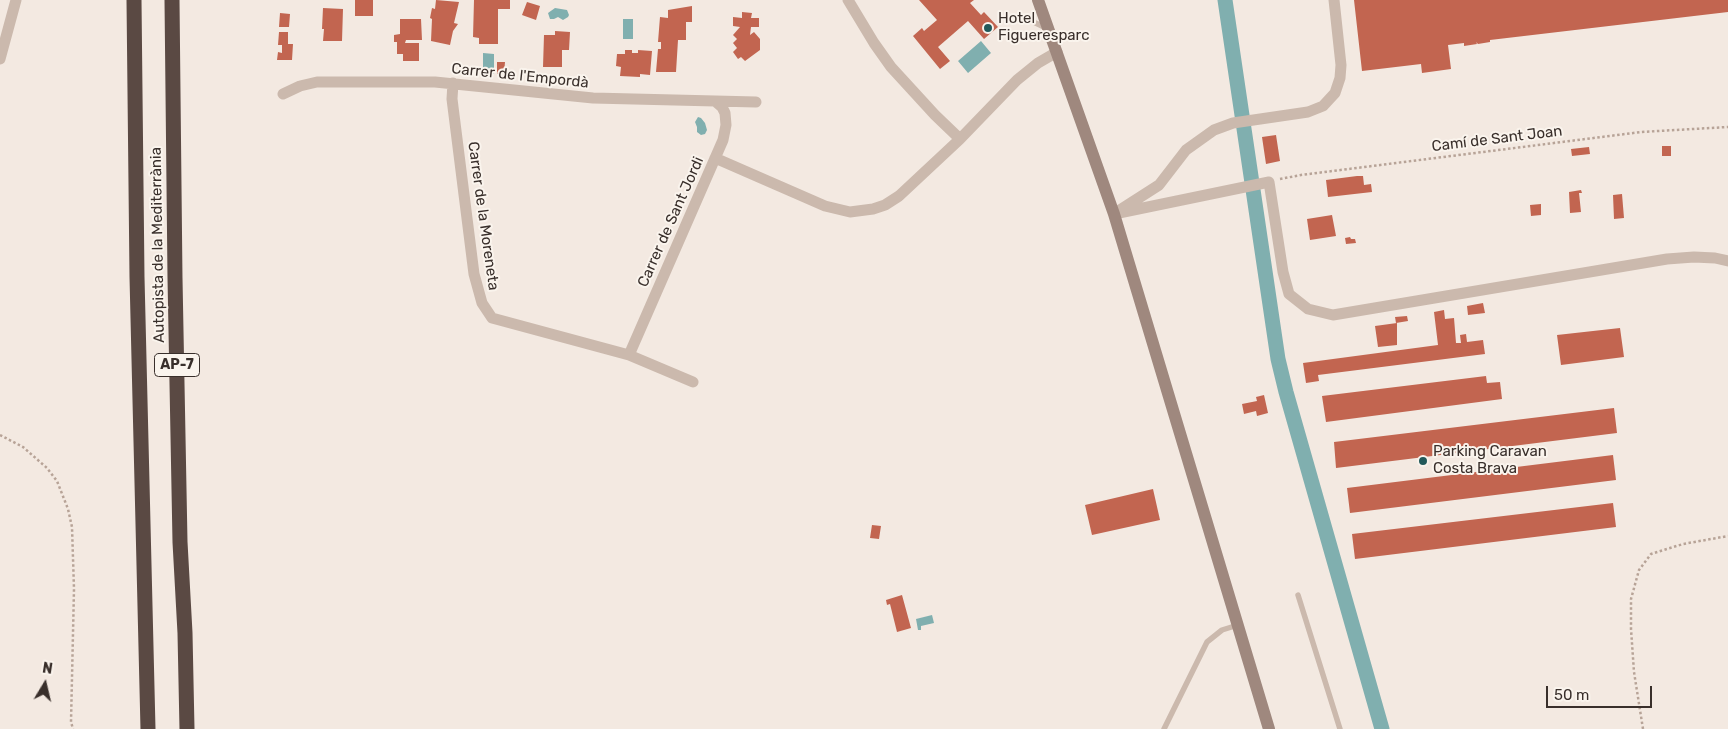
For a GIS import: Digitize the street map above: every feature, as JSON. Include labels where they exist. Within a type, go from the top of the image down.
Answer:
[{"type":"highway","name":"Autopista de la Mediterrània","points":[[134,0],[137,277],[148,729]]},
{"type":"highway","name":"Autopista de la Mediterrània","points":[[172,0],[177,376],[186,729]]},
{"type":"main road","points":[[1038,0],[1114,214],[1270,729]]},
{"type":"street","points":[[0,59],[16,0]]},
{"type":"street","points":[[848,0],[891,67],[960,139]]},
{"type":"street","points":[[1114,214],[1159,185],[1186,150],[1214,130],[1233,123],[1308,112],[1323,106],[1335,93],[1340,78],[1341,65],[1334,0]]},
{"type":"street","points":[[715,158],[825,206],[850,212],[885,205],[899,196],[960,139],[1017,80],[1038,63],[1057,52]]},
{"type":"street","name":"Carrer de l'Empordà","points":[[283,94],[300,86],[317,82],[453,84],[593,98],[756,102]]},
{"type":"street","name":"Carrer de la Moreneta","points":[[453,84],[452,99],[474,274],[482,304],[492,318],[629,355],[693,382]]},
{"type":"street","name":"Carrer de Sant Jordi","points":[[629,355],[723,140],[726,125],[725,114],[715,101]]},
{"type":"street","points":[[1114,214],[1269,182],[1283,272],[1289,294],[1308,309],[1333,315],[1667,259],[1694,257],[1728,261]]},
{"type":"lane","points":[[1021,16],[1049,30]]},
{"type":"lane","points":[[1298,595],[1340,729]]},
{"type":"lane","points":[[1164,729],[1206,642],[1222,630],[1238,625]]},
{"type":"path","name":"Camí de Sant Joan","points":[[1269,182],[1301,174],[1631,133],[1728,127]]},
{"type":"path","points":[[0,435],[24,447],[47,468],[57,481],[68,508],[72,527],[74,590],[71,722],[73,729]]},
{"type":"path","points":[[1643,729],[1634,672],[1631,629],[1631,599],[1639,570],[1651,554],[1683,544],[1728,536]]},
{"type":"water","points":[[555,8],[567,10],[568,17],[563,20],[558,17],[550,19],[548,13]]},
{"type":"water","points":[[623,19],[633,19],[633,39],[623,39]]},
{"type":"water","points":[[981,41],[991,53],[968,73],[958,61]]},
{"type":"water","points":[[483,53],[494,54],[494,74],[483,73]]},
{"type":"water","points":[[698,117],[705,123],[707,130],[705,134],[701,135],[697,132],[695,122]]},
{"type":"water","points":[[932,615],[934,623],[921,626],[921,630],[918,630],[916,619]]},
{"type":"building","points":[[355,0],[373,0],[373,16],[355,16]]},
{"type":"building","points":[[436,0],[459,2],[454,23],[458,24],[453,31],[450,45],[431,41],[432,19],[430,18],[432,8],[435,9]]},
{"type":"building","points":[[474,0],[510,0],[510,9],[498,9],[498,44],[479,44],[479,38],[473,37]]},
{"type":"building","points":[[919,0],[974,0],[970,3],[981,15],[984,12],[998,27],[984,39],[968,21],[938,47],[950,61],[940,69],[913,36],[922,28],[924,31],[937,20]]},
{"type":"building","points":[[1354,0],[1728,0],[1728,12],[1490,40],[1490,42],[1478,44],[1476,42],[1477,44],[1464,46],[1464,43],[1448,45],[1451,69],[1422,73],[1421,64],[1362,71]]},
{"type":"building","points":[[527,2],[540,6],[536,20],[522,15]]},
{"type":"building","points":[[692,6],[692,22],[686,22],[686,40],[678,40],[676,72],[656,72],[658,49],[661,49],[661,42],[658,42],[660,17],[668,18],[668,10]]},
{"type":"building","points":[[323,8],[343,9],[342,41],[323,41]]},
{"type":"building","points":[[742,12],[752,13],[751,18],[759,18],[759,27],[751,27],[750,35],[754,32],[760,39],[760,50],[745,61],[741,57],[738,59],[733,52],[737,48],[733,43],[737,39],[733,35],[740,27],[733,26],[733,17],[742,18]]},
{"type":"building","points":[[280,13],[290,14],[289,27],[279,27]]},
{"type":"building","points":[[400,19],[421,19],[422,40],[406,40],[405,43],[419,43],[419,61],[403,61],[403,54],[397,54],[397,42],[394,42],[394,35],[400,34]]},
{"type":"building","points":[[555,31],[570,32],[569,50],[562,50],[562,67],[543,67],[544,35],[555,35]]},
{"type":"building","points":[[279,32],[288,32],[288,44],[293,44],[292,60],[277,60],[278,52],[282,53],[282,45],[278,45]]},
{"type":"building","points":[[625,50],[632,50],[632,53],[638,53],[638,50],[652,51],[650,75],[640,74],[640,77],[620,76],[621,67],[616,66],[617,54],[625,54]]},
{"type":"building","points":[[497,62],[505,62],[504,74],[497,74]]},
{"type":"building","points":[[1276,135],[1280,161],[1266,164],[1262,137]]},
{"type":"building","points":[[1662,146],[1671,146],[1671,156],[1662,156]]},
{"type":"building","points":[[1589,147],[1590,154],[1572,156],[1571,149]]},
{"type":"building","points":[[1363,176],[1364,185],[1371,184],[1372,192],[1328,197],[1326,180]]},
{"type":"building","points":[[1581,190],[1582,193],[1579,193],[1581,212],[1570,213],[1569,192]]},
{"type":"building","points":[[1622,194],[1624,218],[1614,219],[1613,195]]},
{"type":"building","points":[[1541,204],[1541,215],[1531,216],[1530,205]]},
{"type":"building","points":[[1332,215],[1336,236],[1310,240],[1307,219]]},
{"type":"building","points":[[1345,238],[1355,239],[1356,243],[1346,244]]},
{"type":"building","points":[[1483,303],[1485,313],[1468,315],[1467,306]]},
{"type":"building","points":[[1444,310],[1445,319],[1454,318],[1456,343],[1461,343],[1460,335],[1466,334],[1467,342],[1483,340],[1485,354],[1318,375],[1319,381],[1306,383],[1303,363],[1438,345],[1434,312]]},
{"type":"building","points":[[1407,316],[1408,321],[1396,323],[1395,317]]},
{"type":"building","points":[[1397,323],[1397,345],[1378,347],[1375,326]]},
{"type":"building","points":[[1620,328],[1624,357],[1561,365],[1557,335]]},
{"type":"building","points":[[1486,376],[1487,383],[1500,382],[1502,399],[1326,422],[1322,396]]},
{"type":"building","points":[[1264,395],[1268,413],[1257,416],[1256,411],[1244,414],[1242,404],[1257,401],[1256,397]]},
{"type":"building","points":[[1614,408],[1617,433],[1336,468],[1334,442]]},
{"type":"building","points":[[1613,455],[1616,480],[1350,513],[1347,488]]},
{"type":"building","points":[[1153,489],[1160,520],[1092,535],[1085,505]]},
{"type":"building","points":[[1613,503],[1616,527],[1355,559],[1352,534]]},
{"type":"building","points":[[872,525],[881,526],[879,539],[870,538]]},
{"type":"building","points":[[902,595],[911,628],[897,632],[890,604],[887,605],[886,600]]},
{"type":"waterway","points":[[1225,0],[1278,359],[1382,729]]},
{"type":"place","name":"Hotel Figueresparc","points":[[988,28]]},
{"type":"place","name":"Parking Caravan Costa Brava","points":[[1423,461]]}]
